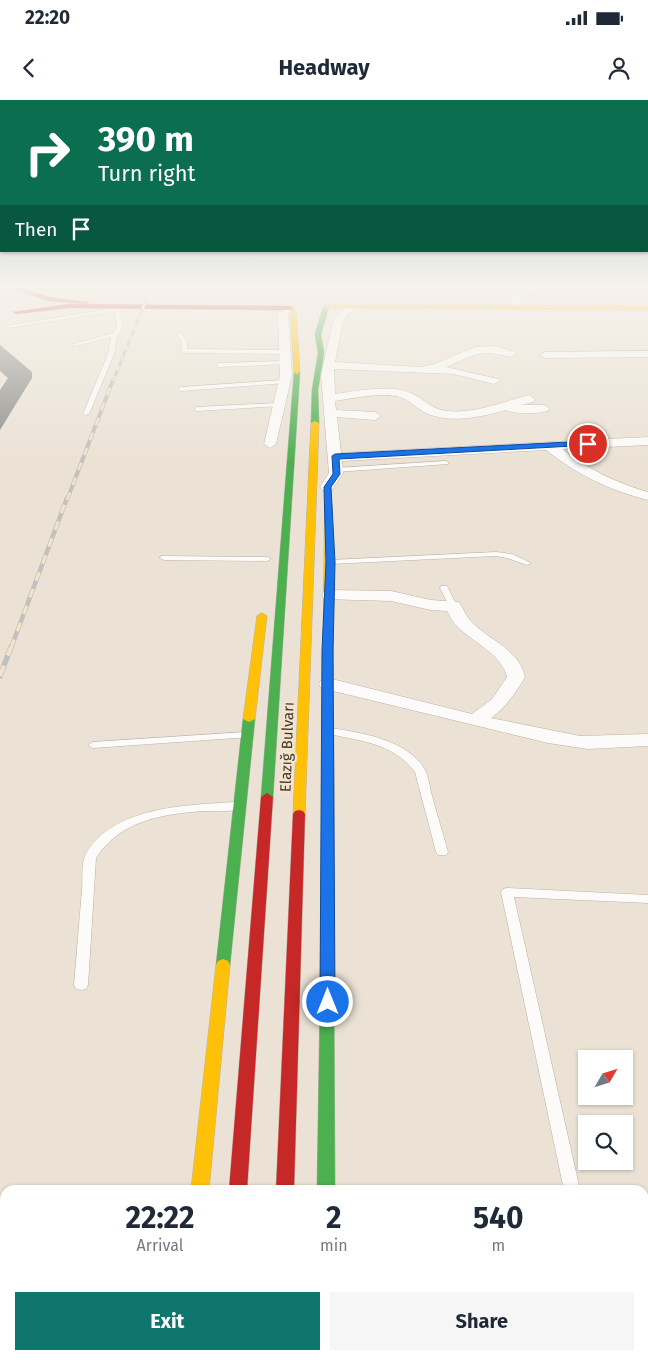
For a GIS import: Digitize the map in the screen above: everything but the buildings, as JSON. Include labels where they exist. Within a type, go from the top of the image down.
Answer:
[{"type":"main road","name":"Elazığ Bulvarı","points":[[238,1185],[297,378],[296,345]]},
{"type":"main road","name":"Elazığ Bulvarı","points":[[285,1185],[315,440],[315,390],[321,353],[320,345]]},
{"type":"main road","points":[[315,440],[328,487],[331,562],[328,684],[326,1185]]},
{"type":"main road","points":[[275,522],[288,488]]},
{"type":"main road","points":[[201,1185],[262,605]]},
{"type":"street","points":[[270,444],[284,382],[285,345]]},
{"type":"street","points":[[328,487],[336,474],[327,375],[333,345]]},
{"type":"street","points":[[428,370],[475,350],[495,349],[511,354]]},
{"type":"street","points":[[545,355],[648,354]]},
{"type":"street","points":[[329,365],[428,370],[459,369],[494,381]]},
{"type":"street","points":[[328,398],[404,394],[432,412],[443,414],[473,413],[497,409],[529,399]]},
{"type":"street","points":[[497,409],[544,409]]},
{"type":"street","points":[[329,413],[375,416]]},
{"type":"street","points":[[336,463],[648,440]]},
{"type":"street","points":[[549,446],[571,463],[613,486],[648,496]]},
{"type":"street","points":[[330,595],[391,596],[431,605],[452,606],[462,623],[503,655],[514,667],[516,676],[498,703],[476,720]]},
{"type":"street","points":[[328,684],[372,692],[476,720],[581,742],[648,740]]},
{"type":"lane","points":[[86,414],[111,354],[113,345]]},
{"type":"lane","points":[[183,345],[185,351],[286,357]]},
{"type":"lane","points":[[219,365],[286,357]]},
{"type":"lane","points":[[181,389],[284,382]]},
{"type":"lane","points":[[197,409],[279,405]]},
{"type":"lane","points":[[336,463],[446,463]]},
{"type":"lane","points":[[331,562],[496,554],[509,556],[527,563]]},
{"type":"lane","points":[[164,558],[267,559]]},
{"type":"lane","points":[[444,588],[452,606]]},
{"type":"lane","points":[[328,731],[389,746],[415,762],[420,771],[442,852]]},
{"type":"lane","points":[[93,745],[247,735]]},
{"type":"lane","points":[[81,985],[90,858],[98,843],[114,830],[135,820],[203,808],[240,805]]},
{"type":"lane","points":[[571,1185],[507,892],[648,900]]},
{"type":"railway","points":[[113,381],[128,345]]},
{"type":"railway","points":[[67,500],[113,380]]},
{"type":"railway","points":[[11,648],[67,498]]},
{"type":"railway","points":[[0,676],[11,647]]},
{"type":"traffic: fast","points":[[315,423],[315,390],[321,353],[320,345]]},
{"type":"traffic: fast","points":[[267,797],[297,372]]},
{"type":"traffic: fast","points":[[223,965],[249,719]]},
{"type":"traffic: fast","points":[[326,1185],[327,1000]]},
{"type":"traffic: slow","points":[[295,345],[297,372]]},
{"type":"traffic: slow","points":[[299,814],[315,423]]},
{"type":"traffic: slow","points":[[328,504],[328,778]]},
{"type":"traffic: slow","points":[[249,719],[262,616]]},
{"type":"traffic: slow","points":[[201,1185],[223,965]]},
{"type":"traffic: jam","points":[[327,1000],[328,778]]},
{"type":"traffic: jam","points":[[238,1185],[267,797]]},
{"type":"traffic: jam","points":[[285,1185],[299,814]]},
{"type":"route","points":[[328,1002],[328,651],[331,562],[328,487],[336,474],[335,456],[588,444]]}]
